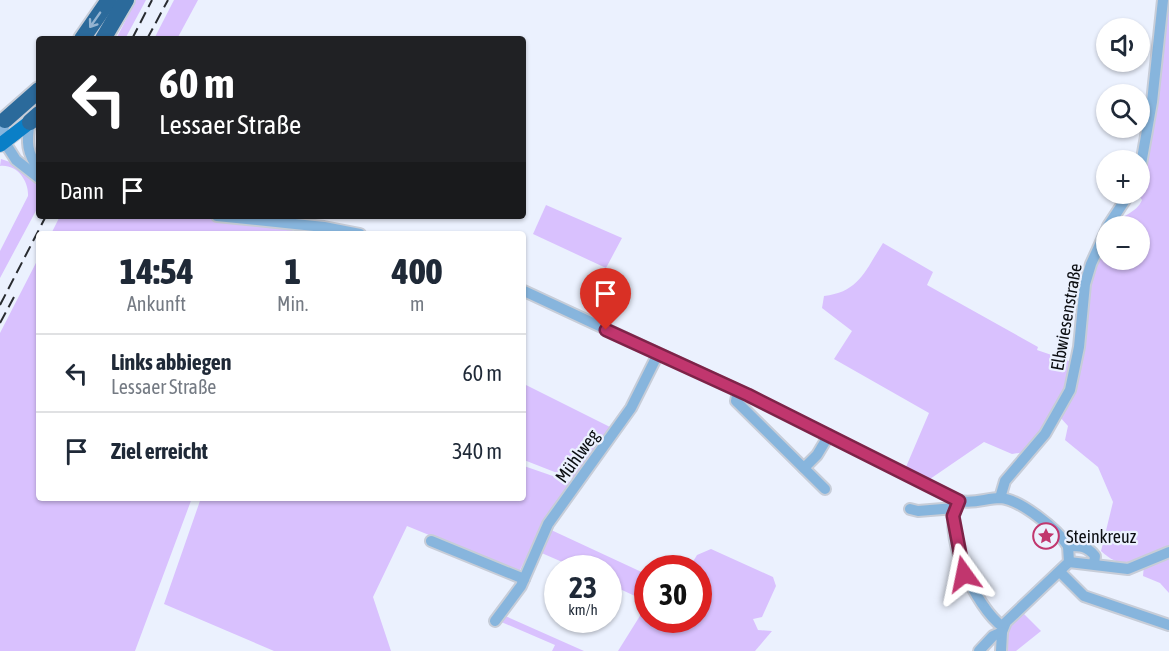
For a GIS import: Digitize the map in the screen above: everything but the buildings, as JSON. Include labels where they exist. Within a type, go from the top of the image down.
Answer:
[{"type":"highway","points":[[84,36],[109,0]]},
{"type":"highway","points":[[105,36],[126,0]]},
{"type":"highway","points":[[2,122],[36,93]]},
{"type":"main road","points":[[2,148],[34,118]]},
{"type":"street","points":[[1144,150],[1152,102],[1163,0]]},
{"type":"street","points":[[34,118],[26,146],[36,166]]},
{"type":"street","points":[[2,122],[2,148],[36,176]]},
{"type":"street","points":[[241,219],[345,231]]},
{"type":"street","name":"Elbwiesenstraße","points":[[1000,498],[1005,481],[1045,434],[1070,390],[1077,357],[1085,284],[1096,253]]},
{"type":"street","points":[[526,292],[829,435],[957,505]]},
{"type":"street","name":"Mühlweg","points":[[495,621],[524,579],[548,524],[631,408],[658,354]]},
{"type":"street","points":[[738,391],[736,401],[825,489]]},
{"type":"street","points":[[804,468],[817,455],[829,435]]},
{"type":"street","points":[[910,509],[918,511],[1000,498],[1033,514],[1069,555],[1094,564],[1128,569],[1169,552]]},
{"type":"street","points":[[957,505],[953,516],[962,568],[985,608],[1002,630],[1002,651]]},
{"type":"street","points":[[431,541],[524,579]]},
{"type":"street","points":[[979,651],[1002,630],[1012,614],[1060,572],[1069,555],[1084,546],[1095,556],[1094,564]]},
{"type":"street","points":[[1060,572],[1071,586],[1084,596],[1169,625]]},
{"type":"shaded area","points":[[136,0],[146,0],[127,36],[118,36]]},
{"type":"shaded area","points":[[174,0],[198,0],[179,36],[156,36]]},
{"type":"shaded area","points":[[1165,0],[1169,0],[1169,548],[1142,560],[1126,563],[1118,562],[1101,551],[1113,502],[1098,467],[1065,440],[1068,426],[1059,416],[1071,392],[1087,285],[1096,262],[1096,270],[1150,270],[1150,216],[1125,216],[1140,204],[1150,204],[1150,150],[1147,150]]},
{"type":"shaded area","points":[[1,159],[10,162],[19,170],[22,168],[32,181],[36,182],[36,211],[0,278],[0,251],[28,196],[28,190],[24,179],[17,171],[0,166]]},
{"type":"shaded area","points":[[546,205],[622,238],[606,268],[533,234]]},
{"type":"shaded area","points":[[58,219],[217,219],[292,229],[293,231],[52,231]]},
{"type":"shaded area","points":[[883,243],[933,272],[927,285],[1038,347],[1037,350],[1072,362],[1059,407],[1025,452],[1012,454],[984,442],[930,479],[906,467],[929,413],[834,359],[852,331],[822,308],[824,296],[845,290],[860,278]]},
{"type":"shaded area","points":[[36,263],[36,501],[191,501],[135,651],[0,651],[0,333]]},
{"type":"shaded area","points":[[526,385],[614,429],[575,480],[526,461]]},
{"type":"shaded area","points":[[526,467],[573,483],[538,535],[520,570],[513,572],[428,538],[429,535],[407,526],[373,597],[391,651],[274,651],[164,604],[200,501],[526,501]]},
{"type":"shaded area","points":[[549,529],[605,555],[546,555],[537,551]]},
{"type":"shaded area","points":[[711,549],[773,577],[776,586],[762,617],[753,619],[758,630],[772,631],[755,651],[618,651],[634,625],[634,633],[712,633],[712,555],[697,555]]},
{"type":"shaded area","points":[[1169,554],[1169,593],[1160,583],[1143,576],[1144,565]]},
{"type":"shaded area","points":[[622,563],[634,568],[634,596],[622,590]]},
{"type":"shaded area","points":[[1022,612],[1041,631],[1016,651],[1006,651],[1009,628]]},
{"type":"shaded area","points":[[503,615],[584,651],[552,651],[555,645],[499,621]]},
{"type":"railway","points":[[134,36],[152,0]]},
{"type":"railway","points":[[149,36],[168,0]]},
{"type":"railway","points":[[38,231],[44,219]]},
{"type":"railway","points":[[0,305],[36,235]]},
{"type":"railway","points":[[0,323],[14,297]]},
{"type":"place","name":"Steinkreuz","points":[[1046,536]]},
{"type":"route","points":[[606,330],[748,395],[959,501],[954,508],[953,516],[964,574]]}]
